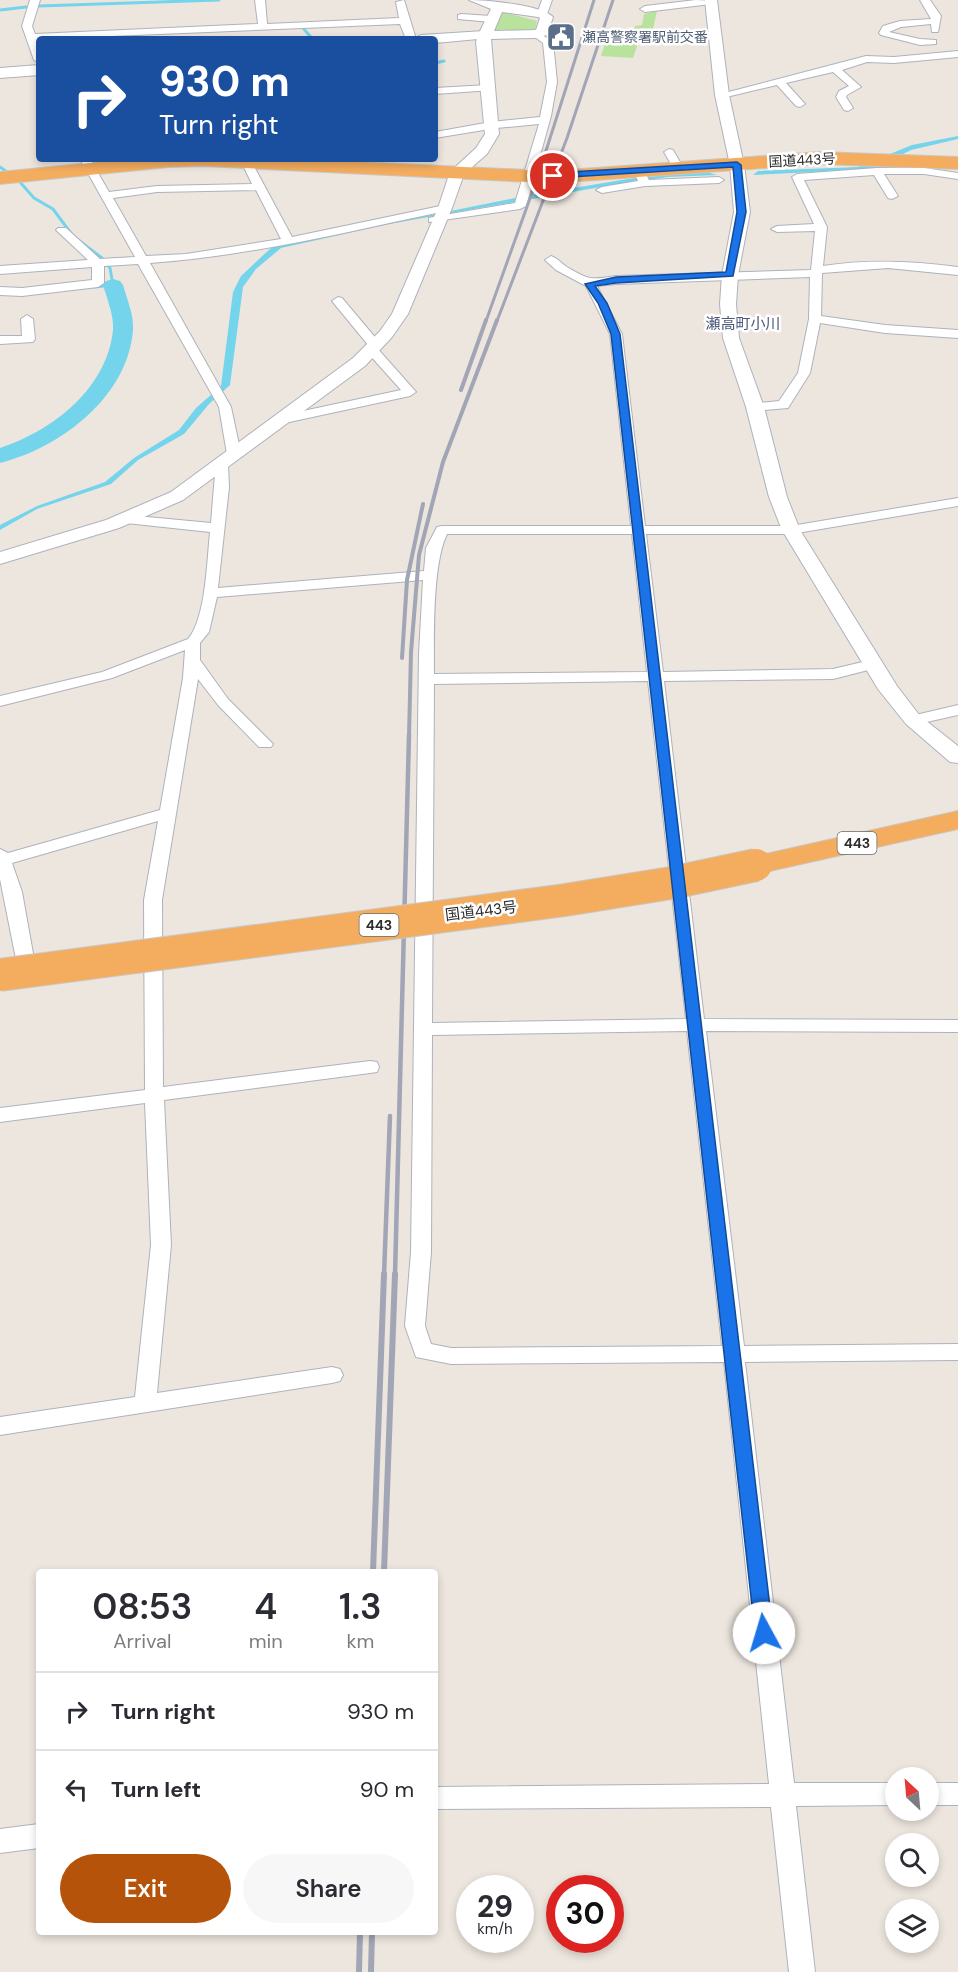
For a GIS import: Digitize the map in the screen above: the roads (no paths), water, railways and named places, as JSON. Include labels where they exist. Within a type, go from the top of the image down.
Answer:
[{"type":"highway","name":"国道443号","points":[[279,162],[528,176],[642,177],[674,160],[737,165],[820,158],[958,163]]},
{"type":"highway","name":"国道443号","points":[[10,177],[88,164],[141,162]]},
{"type":"highway","name":"国道443号","points":[[12,967],[565,900],[671,884],[958,820]]},
{"type":"main road","points":[[438,38],[484,35]]},
{"type":"main road","points":[[0,73],[36,70]]},
{"type":"street","points":[[35,0],[27,26],[36,53]]},
{"type":"street","points":[[260,0],[263,27]]},
{"type":"street","points":[[475,0],[494,13]]},
{"type":"street","points":[[542,14],[548,0]]},
{"type":"street","points":[[640,6],[711,0],[722,95],[737,165],[742,212],[730,274],[728,304],[731,338],[755,407],[778,497],[791,531],[871,665],[913,720],[958,757]]},
{"type":"street","points":[[925,0],[936,16],[933,42]]},
{"type":"street","points":[[401,2],[404,21],[410,36]]},
{"type":"street","points":[[438,124],[460,140],[492,134],[484,35],[494,13]]},
{"type":"street","points":[[461,17],[494,13],[542,14],[547,17],[542,32],[536,34],[484,35]]},
{"type":"street","points":[[209,17],[211,29]]},
{"type":"street","points":[[42,36],[145,28],[211,29],[404,21]]},
{"type":"street","points":[[936,21],[900,24],[886,28],[884,33],[887,36],[903,36],[915,43],[933,42],[949,55]]},
{"type":"street","points":[[297,26],[305,36]]},
{"type":"street","points":[[0,270],[142,261],[302,238],[327,241],[443,213],[519,206],[544,120],[552,82],[548,42],[536,34]]},
{"type":"street","points":[[29,37],[36,36]]},
{"type":"street","points":[[722,95],[835,69],[866,59],[949,55]]},
{"type":"street","points":[[901,59],[907,73]]},
{"type":"street","points":[[835,69],[856,87],[843,93],[841,97],[849,108]]},
{"type":"street","points":[[778,81],[800,104]]},
{"type":"street","points":[[438,91],[488,88]]},
{"type":"street","points":[[460,140],[491,126],[544,120]]},
{"type":"street","points":[[0,558],[126,519],[177,496],[359,362],[400,314],[443,213],[457,172],[460,140]]},
{"type":"street","points":[[244,162],[288,241]]},
{"type":"street","points":[[0,700],[107,675],[193,642],[202,633],[210,594],[227,459],[225,407],[88,164]]},
{"type":"street","points":[[755,407],[783,405],[804,373],[815,319],[814,293],[821,227],[797,177],[877,171],[924,171],[958,177]]},
{"type":"street","points":[[877,171],[892,196]]},
{"type":"street","points":[[602,190],[642,177],[719,180]]},
{"type":"street","points":[[105,196],[157,189],[258,187]]},
{"type":"street","points":[[777,229],[821,227]]},
{"type":"street","points":[[0,291],[22,292],[98,283],[100,275],[98,264],[86,249],[76,244],[62,230]]},
{"type":"street","points":[[551,260],[560,268],[590,284],[602,303],[616,334],[694,1025],[734,1354],[802,1972]]},
{"type":"street","points":[[590,284],[669,277],[817,272],[853,264],[925,266],[958,272]]},
{"type":"street","points":[[669,277],[677,292]]},
{"type":"street","points":[[280,420],[410,392],[338,301]]},
{"type":"street","points":[[0,340],[29,339],[27,319]]},
{"type":"street","points":[[815,319],[885,329],[958,333]]},
{"type":"street","points":[[958,502],[791,531],[442,530],[433,548],[425,642],[427,679],[423,799],[421,1252],[415,1326],[423,1351],[451,1356],[958,1352]]},
{"type":"street","points":[[126,519],[217,528]]},
{"type":"street","points":[[210,594],[431,575]]},
{"type":"street","points":[[145,1404],[161,1245],[154,1094],[153,900],[193,642]]},
{"type":"street","points":[[192,660],[223,702],[265,744]]},
{"type":"street","points":[[427,679],[833,674],[871,665]]},
{"type":"street","points":[[913,720],[958,710]]},
{"type":"street","points":[[12,967],[13,892],[2,857],[168,813]]},
{"type":"street","points":[[0,962],[12,967],[154,942]]},
{"type":"street","points":[[0,989],[154,969]]},
{"type":"street","points":[[423,1029],[694,1025],[958,1026]]},
{"type":"street","points":[[0,1115],[370,1067]]},
{"type":"street","points":[[0,1426],[332,1375]]},
{"type":"street","points":[[438,1798],[885,1794]]},
{"type":"street","points":[[939,1794],[958,1794]]},
{"type":"street","points":[[0,1841],[36,1836]]},
{"type":"water","points":[[958,136],[958,139],[911,150],[873,169],[753,175],[758,171],[858,167],[912,145]]},
{"type":"water","points":[[706,172],[717,175],[668,177],[618,184],[389,224],[281,248],[256,269],[243,287],[230,385],[209,404],[184,434],[138,460],[111,484],[37,509],[0,530],[0,525],[37,506],[105,482],[134,458],[179,430],[196,408],[221,386],[233,292],[241,276],[272,247],[525,196],[634,178]]},
{"type":"waterway","points":[[39,6],[219,0]]},
{"type":"waterway","points":[[0,10],[26,7]]},
{"type":"waterway","points":[[302,27],[310,36]]},
{"type":"waterway","points":[[438,62],[444,61]]},
{"type":"waterway","points":[[0,167],[19,181],[34,198],[53,209],[73,236],[102,258],[110,268],[113,285],[94,287]]},
{"type":"waterway","points":[[0,456],[35,443],[50,434],[80,410],[104,381],[114,365],[123,330],[113,285]]},
{"type":"railway","points":[[486,321],[538,176],[594,0]]},
{"type":"railway","points":[[497,321],[567,138],[613,0]]},
{"type":"railway","points":[[461,390],[486,320]]},
{"type":"railway","points":[[409,737],[411,652],[419,555],[443,462],[497,320]]},
{"type":"railway","points":[[402,658],[407,580],[423,504]]},
{"type":"railway","points":[[395,1275],[409,735]]},
{"type":"railway","points":[[384,1275],[390,1116]]},
{"type":"railway","points":[[373,1569],[384,1274]]},
{"type":"railway","points":[[384,1569],[395,1274]]},
{"type":"railway","points":[[359,1972],[360,1935]]},
{"type":"railway","points":[[371,1972],[372,1935]]},
{"type":"place","name":"瀬高警察署駅前交番","points":[[561,37]]},
{"type":"district","name":"瀬高町小川","points":[[743,324]]}]
